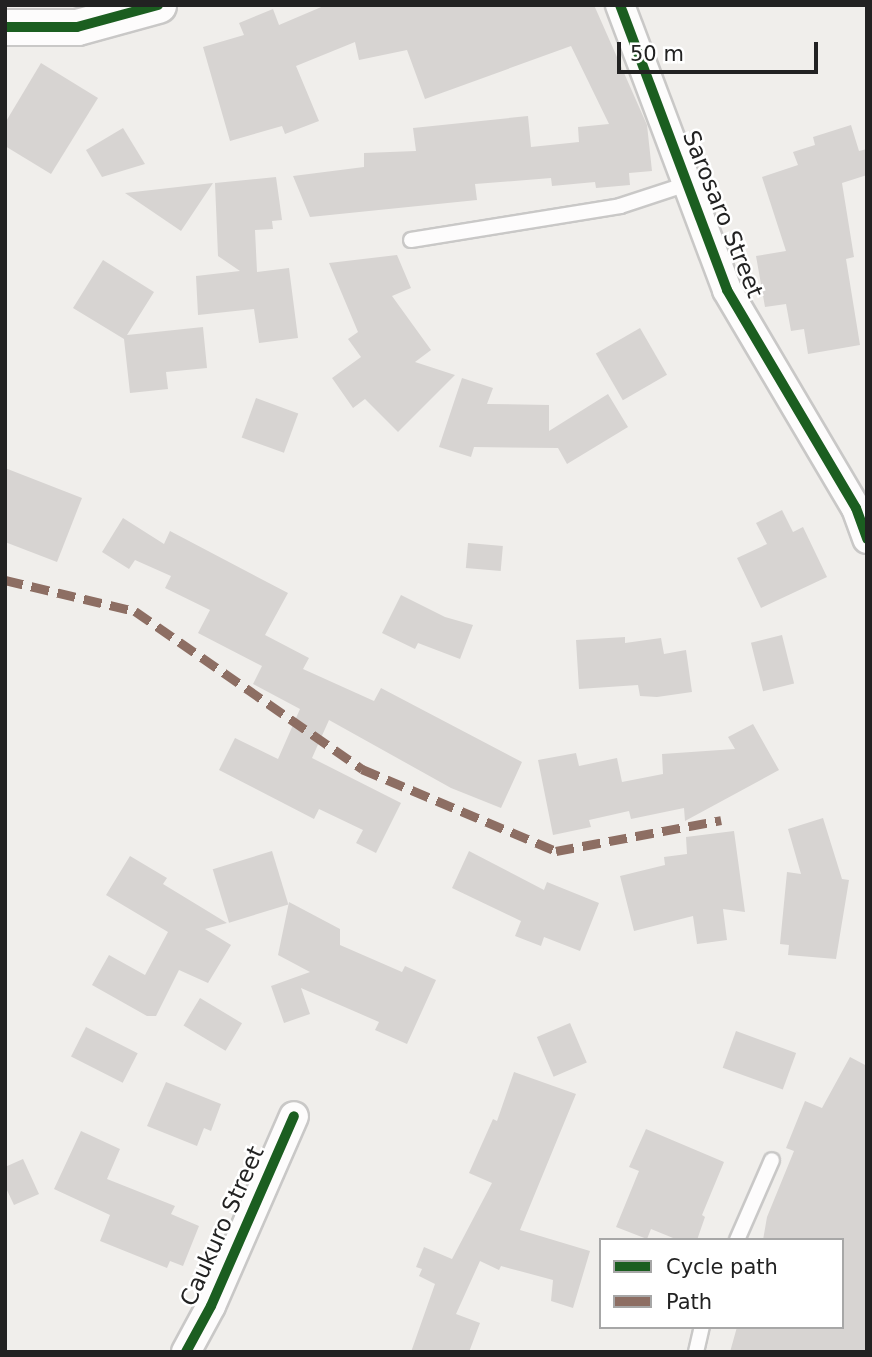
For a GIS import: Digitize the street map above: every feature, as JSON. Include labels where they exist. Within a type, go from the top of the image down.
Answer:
[{"type":"street","points":[[5,27],[77,27],[158,5]]},
{"type":"street","name":"Sarosaro Street","points":[[620,5],[727,290],[856,508],[867,539]]},
{"type":"street","name":"Caukuro Street","points":[[186,1352],[211,1306],[294,1116]]},
{"type":"lane","points":[[411,240],[620,206],[687,184]]},
{"type":"lane","points":[[738,1238],[772,1160]]},
{"type":"lane","points":[[696,1352],[702,1329]]},
{"type":"building","points":[[326,5],[594,5],[647,125],[652,171],[629,173],[630,185],[596,188],[595,182],[552,186],[551,178],[475,184],[477,200],[310,217],[293,176],[364,167],[364,153],[416,151],[413,128],[528,116],[531,147],[579,142],[578,127],[609,124],[571,46],[425,99],[407,50],[359,60],[355,42],[296,66],[319,121],[285,134],[282,126],[230,141],[203,47],[244,35],[239,23],[273,9],[279,25]]},
{"type":"building","points":[[41,63],[98,98],[51,174],[5,146],[5,123]]},
{"type":"building","points":[[851,125],[859,151],[867,149],[867,175],[842,183],[854,257],[846,259],[860,345],[808,354],[804,329],[791,331],[786,304],[765,307],[756,256],[786,251],[762,177],[798,165],[793,152],[815,145],[813,137]]},
{"type":"building","points":[[123,128],[145,164],[102,177],[86,150]]},
{"type":"building","points":[[276,177],[282,220],[272,221],[273,229],[255,230],[257,272],[289,268],[298,338],[259,343],[254,309],[198,315],[196,276],[240,271],[218,256],[215,183]]},
{"type":"building","points":[[213,183],[181,231],[125,193]]},
{"type":"building","points":[[397,255],[411,288],[392,296],[431,350],[415,362],[455,375],[398,432],[365,399],[353,408],[332,378],[361,357],[348,339],[358,332],[329,263]]},
{"type":"building","points":[[103,260],[154,292],[127,335],[203,327],[207,368],[166,372],[168,389],[130,393],[124,339],[73,308]]},
{"type":"building","points":[[640,328],[667,375],[623,400],[596,354]]},
{"type":"building","points":[[462,378],[493,388],[487,404],[549,405],[549,431],[608,394],[628,427],[567,464],[558,448],[474,447],[471,457],[439,447]]},
{"type":"building","points":[[256,398],[298,413],[284,453],[242,437]]},
{"type":"building","points":[[5,468],[82,498],[57,562],[5,542]]},
{"type":"building","points":[[782,510],[793,532],[803,527],[827,577],[761,608],[737,558],[767,544],[756,523]]},
{"type":"building","points":[[123,518],[164,544],[170,531],[288,593],[265,635],[309,658],[303,669],[374,701],[381,688],[522,762],[501,808],[451,788],[329,720],[312,758],[401,803],[376,853],[356,843],[363,830],[319,809],[314,819],[219,770],[235,738],[278,759],[300,709],[253,684],[262,666],[198,633],[210,610],[165,588],[171,576],[135,560],[129,569],[102,552]]},
{"type":"building","points":[[468,543],[503,546],[501,571],[466,568]]},
{"type":"building","points":[[401,595],[445,617],[473,625],[460,659],[418,643],[415,649],[382,633]]},
{"type":"building","points":[[782,635],[794,684],[763,691],[751,643]]},
{"type":"building","points":[[625,637],[625,643],[661,638],[664,654],[686,650],[692,692],[657,697],[640,696],[638,685],[579,689],[576,640]]},
{"type":"building","points":[[753,724],[779,770],[685,821],[684,808],[631,819],[629,811],[589,820],[591,827],[553,835],[538,760],[576,753],[579,766],[617,758],[622,782],[663,774],[662,754],[735,749],[728,737]]},
{"type":"building","points":[[823,818],[842,879],[849,880],[836,959],[788,955],[789,945],[780,944],[787,872],[801,874],[788,829]]},
{"type":"building","points":[[734,831],[745,912],[723,909],[727,940],[697,944],[693,916],[634,931],[620,876],[665,865],[664,857],[687,854],[686,837]]},
{"type":"building","points":[[272,851],[288,905],[229,923],[213,869]]},
{"type":"building","points":[[469,851],[544,890],[547,882],[599,903],[580,951],[544,937],[541,946],[515,936],[521,921],[452,888]]},
{"type":"building","points":[[130,856],[167,878],[163,884],[227,923],[205,929],[231,945],[208,983],[179,970],[156,1016],[147,1016],[92,985],[109,955],[145,975],[168,932],[106,895]]},
{"type":"building","points":[[289,902],[340,929],[340,945],[402,972],[405,966],[436,980],[407,1044],[375,1030],[379,1022],[301,988],[310,1014],[284,1023],[271,986],[310,972],[278,955]]},
{"type":"building","points":[[200,998],[242,1023],[226,1051],[184,1025]]},
{"type":"building","points":[[570,1023],[587,1063],[554,1077],[537,1037]]},
{"type":"building","points":[[86,1027],[138,1053],[123,1083],[71,1056]]},
{"type":"building","points":[[736,1031],[796,1053],[783,1090],[723,1068]]},
{"type":"building","points":[[850,1057],[867,1066],[867,1352],[730,1352],[736,1329],[844,1329],[844,1238],[763,1238],[767,1217],[794,1151],[786,1148],[805,1101],[822,1108]]},
{"type":"building","points":[[514,1072],[576,1094],[520,1230],[590,1251],[573,1308],[551,1301],[553,1280],[501,1266],[499,1270],[480,1261],[456,1314],[480,1323],[469,1352],[411,1352],[435,1284],[419,1276],[422,1269],[416,1267],[424,1247],[452,1259],[492,1183],[469,1173],[493,1119],[497,1121]]},
{"type":"building","points":[[166,1082],[221,1104],[211,1131],[204,1128],[197,1146],[147,1126]]},
{"type":"building","points":[[646,1129],[724,1162],[702,1215],[705,1217],[698,1238],[673,1238],[651,1229],[647,1238],[644,1238],[616,1227],[639,1171],[629,1167]]},
{"type":"building","points":[[81,1131],[120,1149],[107,1179],[175,1206],[171,1214],[199,1226],[183,1266],[170,1261],[167,1268],[100,1241],[110,1215],[54,1189]]},
{"type":"building","points":[[23,1159],[39,1194],[14,1205],[5,1186],[5,1167]]},
{"type":"marked path","points":[[5,580],[135,611],[362,769],[556,851],[721,820]]},
{"type":"cycle path","points":[[5,27],[77,27],[158,5]]},
{"type":"cycle path","points":[[620,5],[727,290],[856,508],[867,539]]},
{"type":"cycle path","points":[[186,1352],[211,1306],[294,1116]]}]
